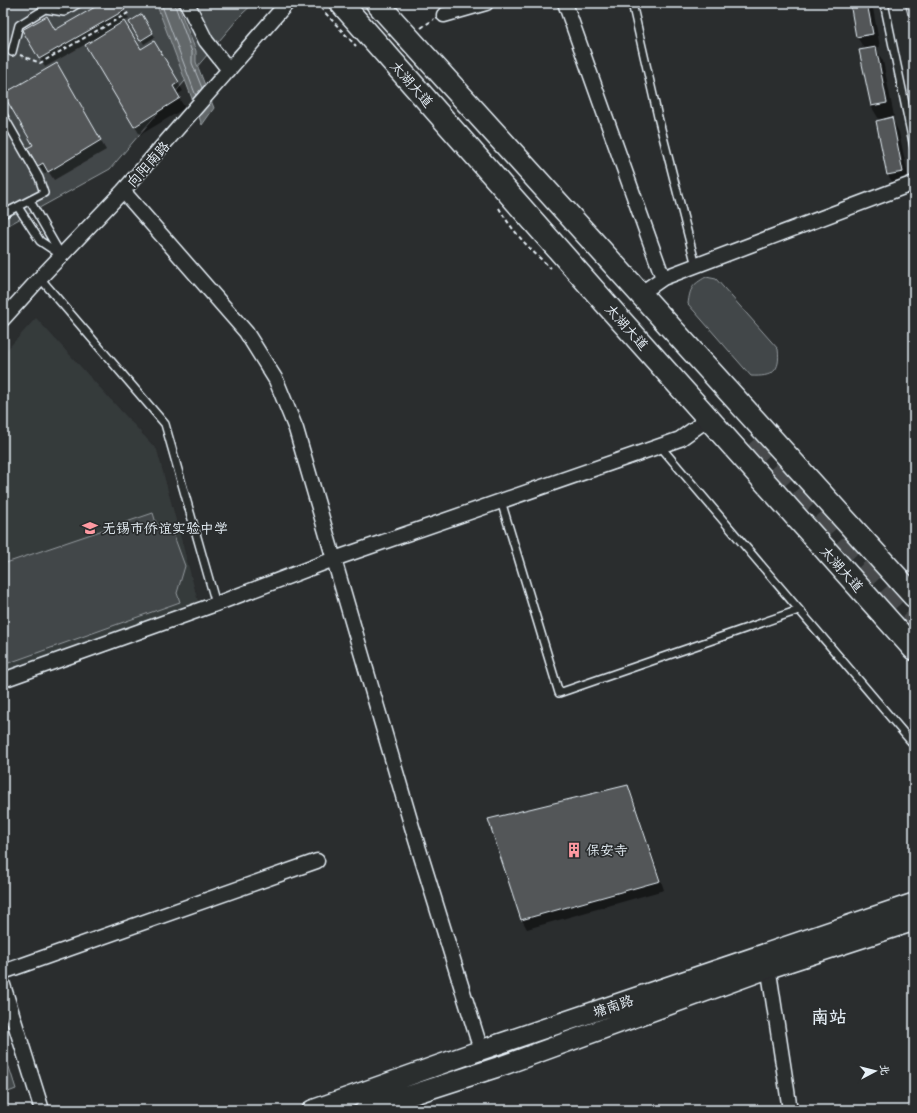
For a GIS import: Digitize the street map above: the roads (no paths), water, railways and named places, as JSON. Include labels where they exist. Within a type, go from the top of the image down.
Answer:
[{"type":"main road","name":"太湖大道","points":[[341,3],[708,419],[914,649]]},
{"type":"main road","name":"太湖大道","points":[[377,3],[914,596]]},
{"type":"main road","name":"塘南路","points":[[365,1110],[504,1065],[914,903]]},
{"type":"main road","name":"塘南路","points":[[312,1110],[481,1050],[768,961],[914,921]]},
{"type":"street","points":[[187,3],[225,74]]},
{"type":"street","name":"向阳南路","points":[[3,319],[61,255],[123,191],[287,3]]},
{"type":"street","points":[[444,15],[486,3]]},
{"type":"street","points":[[566,3],[664,278]]},
{"type":"street","points":[[640,294],[664,278],[914,183]]},
{"type":"street","points":[[123,191],[246,332],[276,380],[296,429],[412,827],[481,1050]]},
{"type":"street","points":[[3,680],[216,604],[334,559],[680,439],[708,419]]},
{"type":"street","points":[[3,972],[317,861]]},
{"type":"street","points":[[768,961],[790,1110]]},
{"type":"street","points":[[3,985],[42,1110]]},
{"type":"lane","points":[[12,52],[19,25],[45,9],[64,12],[79,3]]},
{"type":"lane","points":[[632,3],[658,117],[696,266]]},
{"type":"lane","points":[[884,3],[914,146]]},
{"type":"lane","points":[[3,115],[39,178],[44,193],[3,214]]},
{"type":"lane","points":[[30,200],[61,255]]},
{"type":"lane","points":[[18,207],[40,241],[61,255]]},
{"type":"lane","points":[[40,278],[165,424],[216,604]]},
{"type":"lane","points":[[660,446],[914,745]]},
{"type":"lane","points":[[501,501],[559,693],[799,610]]},
{"type":"water","points":[[156,3],[177,3],[196,51],[196,62],[214,108],[202,125]]},
{"type":"tunnel","points":[[747,446],[914,629]]},
{"type":"place","name":"无锡市侨谊实验中学","points":[[90,528]]},
{"type":"place","name":"保安寺","points":[[574,850]]},
{"type":"district","name":"南站","points":[[829,1017]]}]
